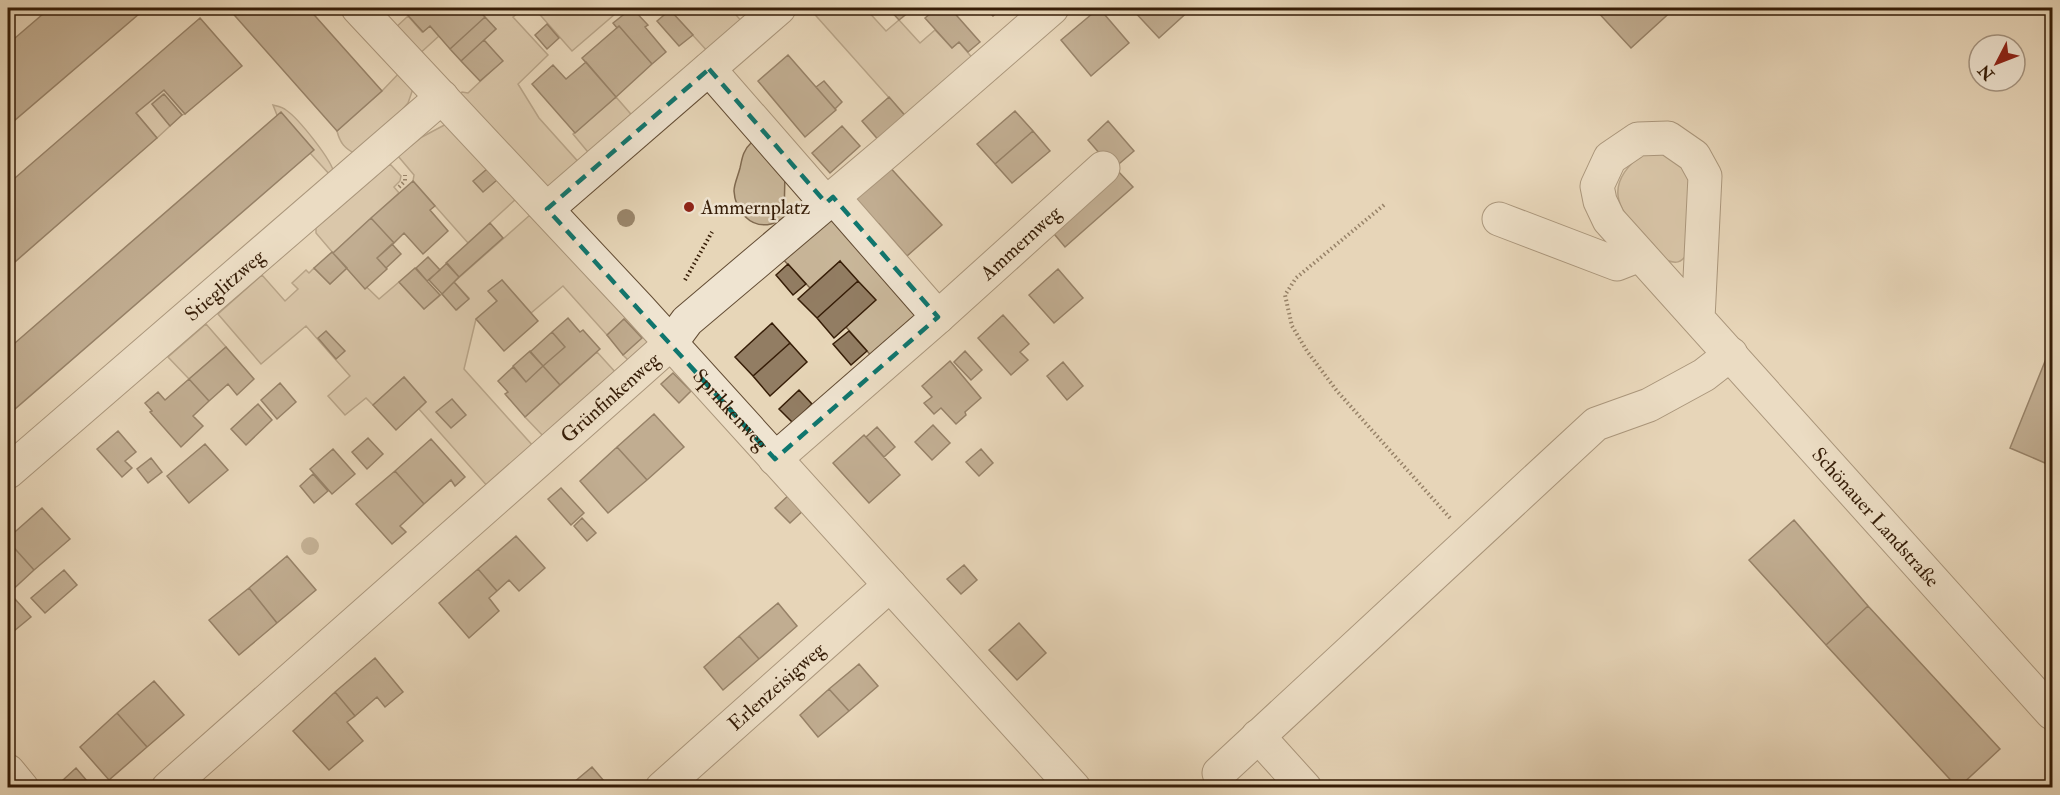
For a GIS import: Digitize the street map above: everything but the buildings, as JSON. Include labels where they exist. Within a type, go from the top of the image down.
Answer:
[{"type":"street","name":"Sprikkenweg","points":[[358,8],[547,209],[1074,788]]},
{"type":"street","points":[[547,209],[779,8]]},
{"type":"street","name":"Grünfinkenweg","points":[[168,788],[670,344],[687,321],[1052,8]]},
{"type":"street","points":[[709,69],[938,317],[775,459]]},
{"type":"street","name":"Stieglitzweg","points":[[8,472],[442,97]]},
{"type":"street","name":"Schönauer Landstraße","points":[[1698,319],[1705,176],[1694,156],[1668,138],[1638,139],[1610,158],[1597,186],[1600,201],[1609,220],[2052,713]]},
{"type":"street","name":"Ammernweg","points":[[938,317],[1103,168]]},
{"type":"street","points":[[1499,219],[1617,264],[1640,255]]},
{"type":"street","points":[[1219,773],[1596,424],[1649,405],[1704,375],[1731,354]]},
{"type":"street","name":"Erlenzeisigweg","points":[[662,788],[890,585]]},
{"type":"street","points":[[1258,736],[1305,788]]},
{"type":"street","points":[[8,771],[22,788]]},
{"type":"path","points":[[399,187],[405,181],[405,175]]},
{"type":"path","points":[[1384,205],[1296,278],[1285,295],[1292,327],[1336,391],[1471,540]]},
{"type":"highlighted area","points":[[709,69],[826,203],[833,197],[938,317],[775,459],[547,209]]},
{"type":"shaded area","points":[[476,8],[524,8],[513,17],[548,55],[518,84],[539,118],[582,166],[545,193],[456,98],[462,92],[468,93],[502,61],[484,40],[496,29]]},
{"type":"shaded area","points":[[534,8],[622,8],[572,51]]},
{"type":"shaded area","points":[[668,8],[730,8],[743,23],[709,53]]},
{"type":"shaded area","points":[[809,8],[865,8],[886,31],[899,20],[920,43],[935,30],[952,48],[959,42],[974,60],[908,119]]},
{"type":"shaded area","points":[[408,16],[422,32],[430,26],[439,36],[417,56],[393,30]]},
{"type":"shaded area","points":[[402,70],[415,83],[408,103],[386,128],[356,154],[349,150],[341,142],[337,131]]},
{"type":"shaded area","points":[[164,90],[185,114],[182,115],[163,94],[152,104],[170,126],[157,138],[136,113]]},
{"type":"shaded area","points":[[616,97],[636,120],[592,157],[573,134]]},
{"type":"shaded area","points":[[273,105],[285,109],[306,130],[322,150],[334,174],[331,176],[310,153],[313,150],[277,115]]},
{"type":"shaded area","points":[[450,122],[516,199],[468,243],[413,181],[414,175],[398,156],[422,137]]},
{"type":"shaded area","points":[[751,143],[758,144],[785,172],[784,218],[771,224],[756,224],[750,221],[737,205],[735,198],[734,191],[742,158]]},
{"type":"shaded area","points":[[1645,152],[1665,155],[1679,162],[1687,173],[1692,187],[1687,254],[1678,262],[1666,260],[1630,221],[1622,208],[1618,195],[1620,181],[1628,167]]},
{"type":"shaded area","points":[[390,164],[401,176],[400,181],[394,187],[399,193],[333,253],[316,233],[316,228]]},
{"type":"shaded area","points":[[831,211],[921,312],[874,359],[846,327],[840,261],[810,288],[780,256]]},
{"type":"shaded area","points":[[530,215],[648,342],[630,362],[623,355],[642,337],[624,319],[607,335],[563,286],[531,313],[502,280],[489,291],[497,301],[476,319],[464,369],[534,447],[489,488],[419,409],[426,402],[404,377],[373,405],[366,398],[345,415],[328,396],[350,376],[306,326],[261,364],[218,314],[262,275],[285,301],[298,289],[292,283],[306,270],[309,273],[314,268],[330,284],[347,268],[379,299],[399,282],[424,309],[442,294],[457,310],[469,298],[454,282]]},
{"type":"shaded area","points":[[206,324],[226,347],[189,379],[168,357]]},
{"type":"shaded area","points":[[597,352],[617,374],[545,438],[525,417]]},
{"type":"place","name":"Ammernplatz","points":[[689,207]]}]
